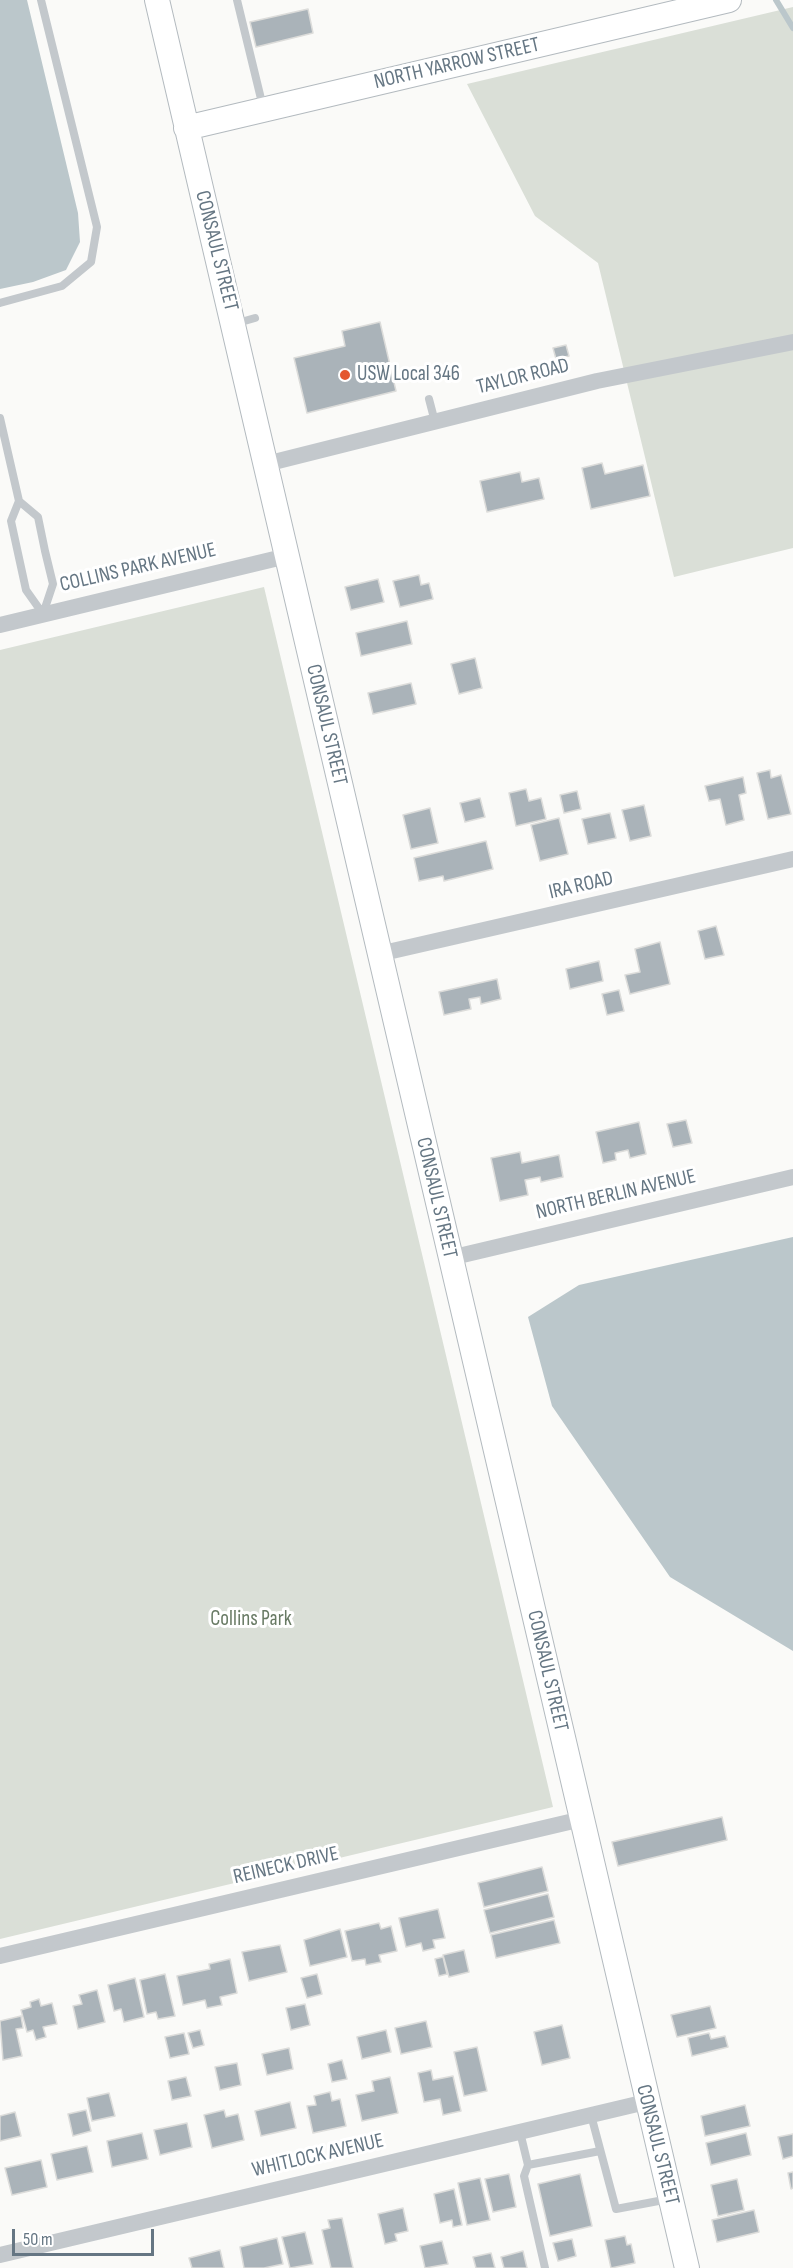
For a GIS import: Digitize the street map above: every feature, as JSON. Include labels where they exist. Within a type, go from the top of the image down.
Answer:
[{"type":"street","name":"CONSAUL STREET","points":[[157,0],[186,128],[244,321],[266,464],[646,2102],[687,2268]]},
{"type":"street","name":"NORTH YARROW STREET","points":[[186,128],[729,0]]},
{"type":"street","name":"TAYLOR ROAD","points":[[266,464],[597,381],[793,342]]},
{"type":"street","name":"COLLINS PARK AVENUE","points":[[0,625],[287,556]]},
{"type":"street","name":"IRA ROAD","points":[[379,954],[793,859]]},
{"type":"street","name":"NORTH BERLIN AVENUE","points":[[450,1258],[793,1177]]},
{"type":"street","name":"REINECK DRIVE","points":[[0,1956],[582,1819]]},
{"type":"street","name":"WHITLOCK AVENUE","points":[[0,2254],[646,2102]]},
{"type":"lane","points":[[0,303],[62,286],[92,262],[97,227],[41,0]]},
{"type":"lane","points":[[237,0],[264,110]]},
{"type":"lane","points":[[429,399],[435,422]]},
{"type":"lane","points":[[0,418],[19,501],[11,521],[26,590],[43,614]]},
{"type":"lane","points":[[19,501],[38,517],[53,584],[43,614]]},
{"type":"lane","points":[[591,2115],[616,2209],[670,2199]]},
{"type":"lane","points":[[520,2132],[528,2165],[524,2176],[545,2268]]},
{"type":"lane","points":[[528,2165],[600,2151]]},
{"type":"green space","points":[[793,7],[793,548],[674,577],[598,263],[535,216],[467,84]]},
{"type":"green space","name":"Collins Park","points":[[264,587],[553,1807],[0,1939],[0,650]]},
{"type":"shaded area","points":[[0,0],[27,0],[78,213],[80,242],[66,270],[33,282],[0,289]]},
{"type":"shaded area","points":[[793,1237],[793,1651],[670,1577],[552,1406],[528,1317],[579,1285]]},
{"type":"building","points":[[308,9],[313,33],[256,47],[250,22]]},
{"type":"building","name":"USW Local 346","points":[[380,322],[396,391],[307,413],[294,358],[345,346],[342,331]]},
{"type":"building","points":[[566,345],[569,356],[556,359],[553,348]]},
{"type":"building","points":[[602,463],[605,474],[643,465],[650,496],[591,509],[582,468]]},
{"type":"building","points":[[520,472],[522,482],[539,478],[544,499],[487,512],[480,481]]},
{"type":"building","points":[[419,575],[421,585],[429,583],[433,599],[400,607],[393,581]]},
{"type":"building","points":[[378,579],[384,602],[351,610],[345,587]]},
{"type":"building","points":[[407,621],[412,644],[361,656],[356,633]]},
{"type":"building","points":[[475,658],[482,688],[459,694],[451,664]]},
{"type":"building","points":[[411,683],[416,704],[373,714],[368,693]]},
{"type":"building","points":[[770,770],[771,778],[781,775],[791,814],[768,819],[757,773]]},
{"type":"building","points":[[743,777],[746,793],[739,795],[744,820],[726,825],[720,799],[709,801],[705,786]]},
{"type":"building","points":[[526,789],[529,801],[541,798],[546,819],[516,826],[509,793]]},
{"type":"building","points":[[577,791],[581,809],[564,813],[560,795]]},
{"type":"building","points":[[480,798],[485,817],[465,822],[460,803]]},
{"type":"building","points":[[644,805],[651,836],[630,841],[622,810]]},
{"type":"building","points":[[430,808],[438,843],[411,849],[403,815]]},
{"type":"building","points":[[610,813],[616,838],[588,844],[582,819]]},
{"type":"building","points":[[559,818],[568,854],[540,861],[531,825]]},
{"type":"building","points":[[486,841],[493,869],[444,881],[443,876],[419,881],[414,858]]},
{"type":"building","points":[[716,926],[724,955],[705,959],[698,931]]},
{"type":"building","points":[[660,942],[670,984],[630,994],[625,975],[640,972],[635,949]]},
{"type":"building","points":[[599,961],[603,981],[570,989],[566,969]]},
{"type":"building","points":[[497,979],[501,999],[481,1004],[480,997],[469,999],[471,1009],[444,1015],[439,992]]},
{"type":"building","points":[[619,990],[624,1011],[607,1015],[602,994]]},
{"type":"building","points":[[686,1120],[692,1143],[673,1147],[667,1124]]},
{"type":"building","points":[[639,1122],[646,1154],[630,1158],[628,1150],[615,1153],[616,1160],[603,1163],[596,1132]]},
{"type":"building","points":[[520,1152],[522,1163],[559,1155],[563,1177],[541,1182],[540,1177],[525,1180],[528,1195],[500,1201],[491,1158]]},
{"type":"building","points":[[722,1817],[727,1840],[618,1866],[612,1842]]},
{"type":"building","points":[[542,1867],[548,1891],[484,1907],[478,1883]]},
{"type":"building","points":[[548,1894],[554,1917],[490,1933],[484,1910]]},
{"type":"building","points":[[438,1909],[445,1938],[433,1940],[435,1948],[423,1951],[421,1943],[406,1947],[399,1918]]},
{"type":"building","points":[[554,1920],[560,1943],[496,1958],[491,1935]]},
{"type":"building","points":[[379,1923],[381,1929],[391,1926],[397,1951],[379,1955],[381,1962],[366,1965],[365,1959],[352,1961],[345,1931]]},
{"type":"building","points":[[340,1929],[347,1957],[310,1966],[304,1940]]},
{"type":"building","points":[[280,1945],[287,1972],[249,1981],[242,1952]]},
{"type":"building","points":[[464,1950],[469,1972],[449,1977],[443,1955]]},
{"type":"building","points":[[443,1957],[447,1974],[439,1976],[435,1959]]},
{"type":"building","points":[[230,1959],[237,1993],[220,1997],[222,2005],[207,2008],[205,2000],[183,2005],[177,1976],[210,1969],[209,1964]]},
{"type":"building","points":[[165,1974],[175,2016],[158,2019],[156,2012],[147,2014],[140,1980]]},
{"type":"building","points":[[317,1974],[322,1994],[307,1998],[301,1978]]},
{"type":"building","points":[[135,1978],[144,2017],[124,2022],[121,2009],[114,2011],[108,1985]]},
{"type":"building","points":[[97,1990],[105,2022],[78,2029],[73,2006],[82,2004],[79,1995]]},
{"type":"building","points":[[39,1999],[41,2006],[52,2003],[57,2024],[43,2027],[46,2037],[36,2040],[33,2030],[27,2032],[21,2010],[31,2007],[30,2002]]},
{"type":"building","points":[[305,2004],[310,2025],[291,2030],[286,2008]]},
{"type":"building","points":[[710,2006],[716,2028],[677,2037],[671,2015]]},
{"type":"building","points":[[21,2016],[23,2028],[16,2029],[22,2056],[3,2060],[0,2021]]},
{"type":"building","points":[[426,2021],[432,2047],[401,2054],[395,2028]]},
{"type":"building","points":[[562,2025],[570,2058],[542,2065],[534,2032]]},
{"type":"building","points":[[200,2030],[204,2045],[193,2048],[188,2033]]},
{"type":"building","points":[[386,2030],[391,2052],[362,2059],[357,2037]]},
{"type":"building","points":[[184,2033],[189,2054],[170,2058],[165,2037]]},
{"type":"building","points":[[709,2033],[711,2039],[725,2036],[728,2047],[692,2056],[688,2038]]},
{"type":"building","points":[[477,2047],[487,2091],[464,2096],[454,2052]]},
{"type":"building","points":[[289,2048],[293,2069],[267,2075],[262,2054]]},
{"type":"building","points":[[342,2060],[347,2079],[332,2082],[328,2064]]},
{"type":"building","points":[[237,2063],[241,2085],[220,2090],[215,2067]]},
{"type":"building","points":[[431,2070],[433,2080],[453,2076],[461,2111],[443,2115],[440,2099],[424,2102],[418,2073]]},
{"type":"building","points":[[186,2077],[191,2096],[172,2100],[168,2081]]},
{"type":"building","points":[[390,2077],[398,2113],[362,2121],[356,2095],[374,2091],[372,2081]]},
{"type":"building","points":[[330,2092],[332,2101],[340,2099],[346,2126],[313,2133],[307,2106],[316,2105],[314,2096]]},
{"type":"building","points":[[109,2093],[115,2116],[92,2121],[87,2098]]},
{"type":"building","points":[[290,2102],[296,2128],[261,2136],[255,2111]]},
{"type":"building","points":[[745,2105],[750,2126],[705,2136],[701,2116]]},
{"type":"building","points":[[86,2110],[91,2131],[73,2136],[68,2114]]},
{"type":"building","points":[[224,2110],[226,2117],[238,2114],[244,2140],[212,2148],[204,2115]]},
{"type":"building","points":[[15,2112],[21,2136],[0,2141],[0,2116]]},
{"type":"building","points":[[187,2123],[192,2147],[160,2155],[154,2130]]},
{"type":"building","points":[[142,2133],[148,2159],[112,2167],[107,2141]]},
{"type":"building","points":[[746,2133],[751,2155],[711,2165],[706,2143]]},
{"type":"building","points":[[793,2134],[793,2156],[783,2159],[778,2137]]},
{"type":"building","points":[[87,2146],[93,2172],[57,2180],[51,2154]]},
{"type":"building","points":[[41,2160],[47,2187],[12,2195],[5,2168]]},
{"type":"building","points":[[793,2172],[793,2188],[791,2189],[788,2173]]},
{"type":"building","points":[[509,2174],[516,2207],[493,2212],[485,2179]]},
{"type":"building","points":[[580,2174],[592,2226],[550,2236],[538,2184]]},
{"type":"building","points":[[480,2178],[490,2220],[467,2225],[458,2183]]},
{"type":"building","points":[[737,2179],[744,2210],[718,2216],[711,2185]]},
{"type":"building","points":[[454,2189],[462,2225],[453,2227],[452,2220],[440,2223],[434,2194]]},
{"type":"building","points":[[403,2208],[408,2231],[395,2234],[397,2241],[385,2244],[378,2214]]},
{"type":"building","points":[[754,2210],[759,2232],[717,2242],[712,2220]]},
{"type":"building","points":[[342,2218],[353,2268],[331,2268],[322,2230],[330,2228],[328,2220]]},
{"type":"building","points":[[305,2232],[313,2264],[290,2268],[282,2237]]},
{"type":"building","points":[[625,2236],[627,2245],[631,2244],[635,2263],[611,2268],[605,2240]]},
{"type":"building","points":[[277,2238],[283,2264],[264,2268],[244,2268],[240,2247]]},
{"type":"building","points":[[572,2239],[576,2256],[558,2261],[553,2243]]},
{"type":"building","points":[[442,2241],[448,2264],[425,2268],[420,2246]]},
{"type":"building","points":[[220,2250],[224,2268],[192,2268],[189,2258]]},
{"type":"building","points":[[523,2251],[527,2268],[504,2268],[501,2257]]},
{"type":"building","points":[[491,2253],[495,2268],[476,2268],[473,2257]]},
{"type":"waterway","points":[[776,0],[793,28]]},
{"type":"place","name":"USW Local 346","points":[[345,375]]}]
